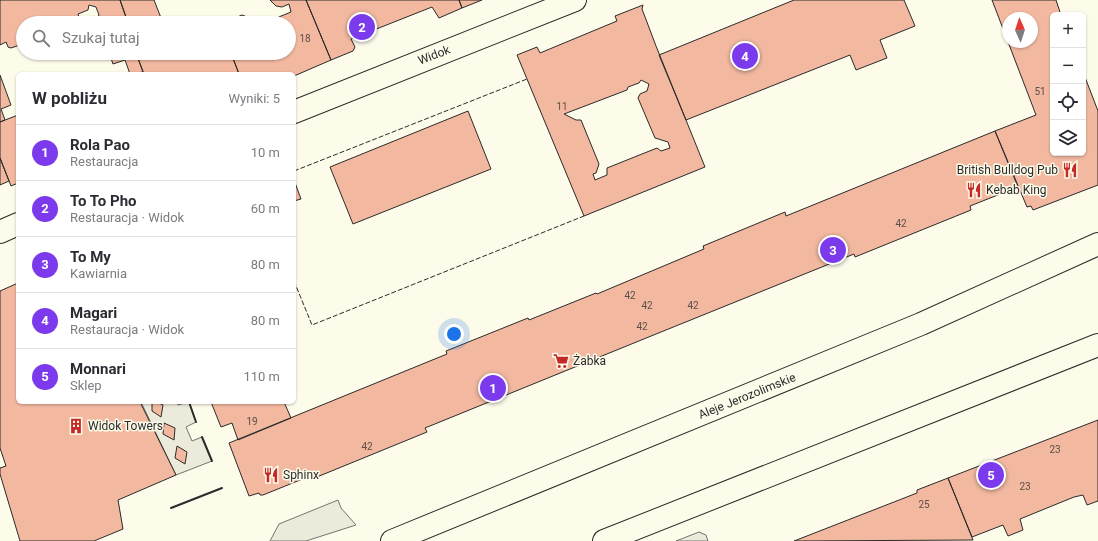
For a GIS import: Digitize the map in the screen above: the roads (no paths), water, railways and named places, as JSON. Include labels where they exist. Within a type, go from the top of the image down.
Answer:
[{"type":"main road","name":"Widok","points":[[296,111],[575,0]]},
{"type":"main road","points":[[0,232],[16,225]]},
{"type":"main road","name":"Aleje Jerozolimskie","points":[[392,541],[921,324],[1098,244]]},
{"type":"main road","points":[[604,541],[1098,345]]},
{"type":"place","name":"To To Pho","points":[[362,27]]},
{"type":"place","name":"Magari","points":[[745,56]]},
{"type":"place","name":"British Bulldog Pub","points":[[1070,170]]},
{"type":"place","name":"Kebab King","points":[[974,190]]},
{"type":"place","name":"To My","points":[[833,250]]},
{"type":"place","name":"Żabka","points":[[561,361]]},
{"type":"place","name":"Rola Pao","points":[[493,388]]},
{"type":"place","name":"Widok Towers","points":[[76,426]]},
{"type":"place","name":"Sphinx","points":[[271,475]]},
{"type":"place","name":"Monnari","points":[[991,475]]}]
